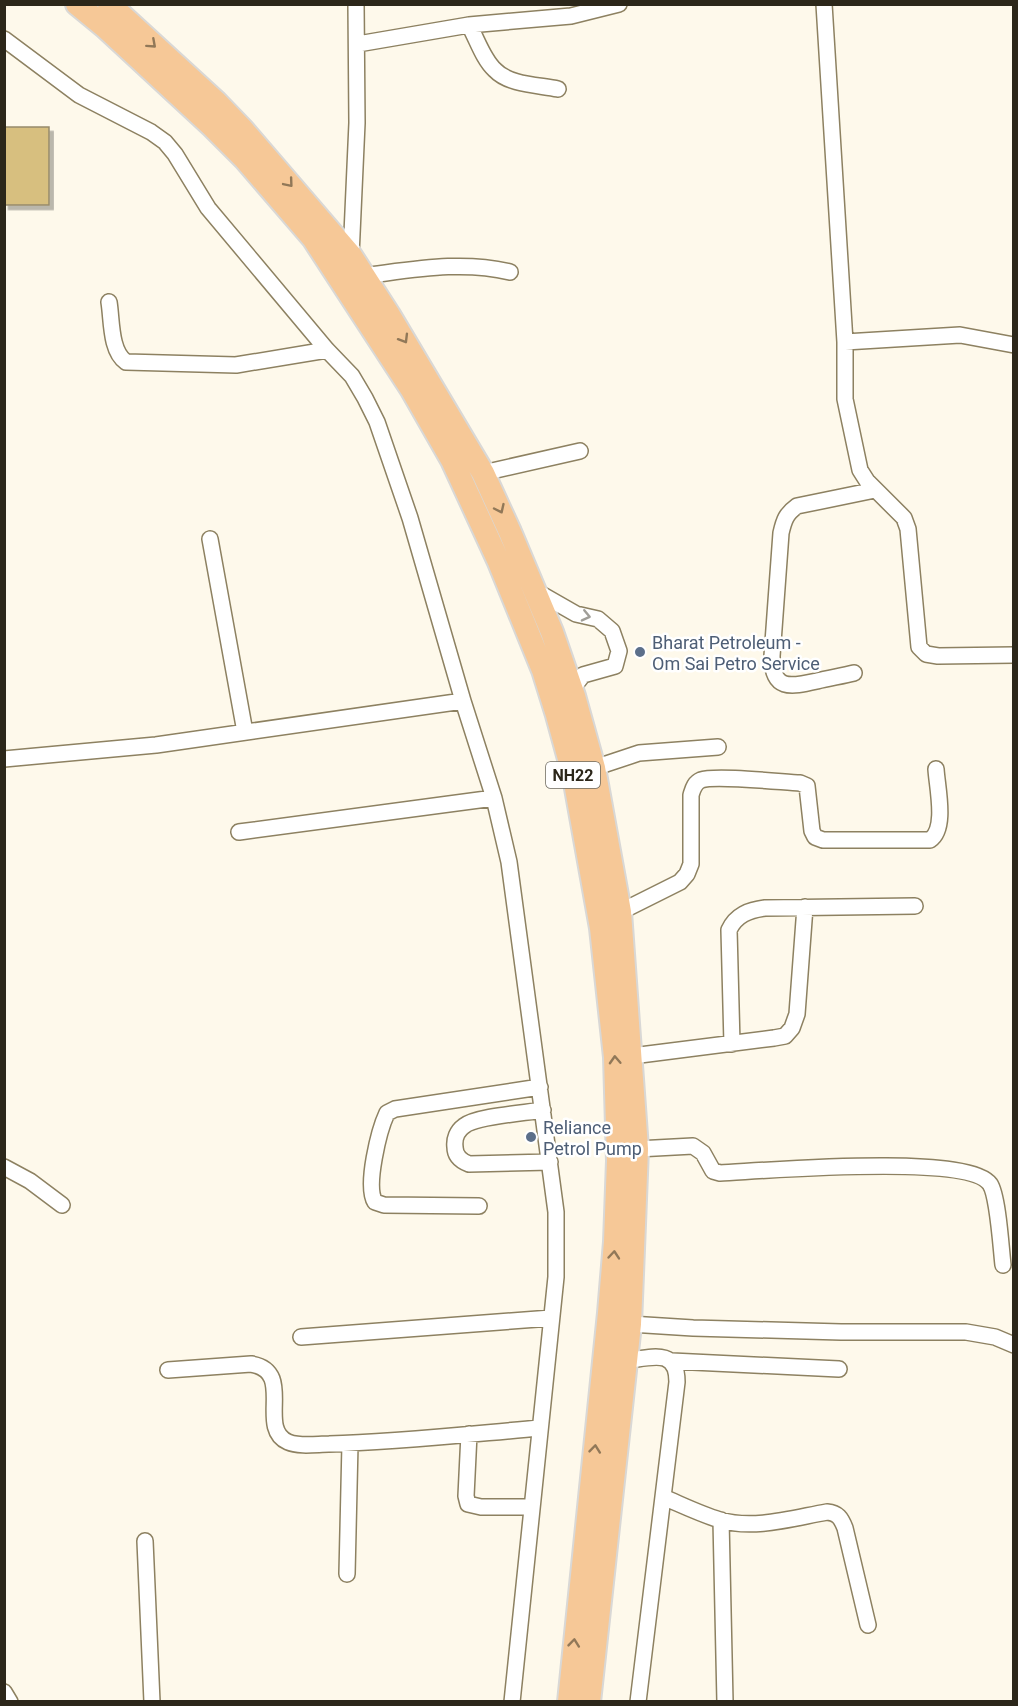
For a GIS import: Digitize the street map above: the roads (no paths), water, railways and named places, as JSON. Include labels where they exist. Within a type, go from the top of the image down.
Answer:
[{"type":"highway","name":"NH22","points":[[77,4],[213,127],[245,159],[313,238],[412,390],[452,460],[504,573],[543,670],[557,715],[574,777],[601,928],[615,1058],[618,1161],[609,1313],[568,1701]]},
{"type":"highway","name":"NH22","points":[[109,4],[215,101],[242,129],[356,266],[400,334],[483,473],[534,590],[572,689],[594,768],[620,912],[637,1149],[630,1323],[589,1701]]},
{"type":"street","points":[[356,4],[358,44],[356,266],[487,266],[510,272]]},
{"type":"street","points":[[358,44],[469,25],[571,16],[618,4]]},
{"type":"street","points":[[824,4],[846,342],[844,389],[860,470],[867,482],[904,518],[909,529],[919,647],[926,654],[938,656],[1014,655]]},
{"type":"street","points":[[469,25],[494,70],[514,80],[558,88]]},
{"type":"street","points":[[4,39],[79,95],[151,132],[176,154],[208,208],[327,350],[352,376],[377,422],[410,518],[463,701],[494,798],[509,861],[556,1212],[557,1251],[551,1318],[512,1701]]},
{"type":"street","points":[[109,302],[116,350],[126,362],[236,365],[327,350]]},
{"type":"street","points":[[846,342],[960,335],[1014,345]]},
{"type":"street","points":[[483,473],[580,451]]},
{"type":"street","points":[[854,673],[794,687],[783,684],[776,678],[772,668],[772,656],[781,533],[784,519],[797,506],[875,490]]},
{"type":"street","points":[[210,539],[245,732]]},
{"type":"street","points":[[534,590],[576,614],[598,619],[612,631],[619,651],[615,666],[583,675],[572,689]]},
{"type":"street","points":[[4,759],[156,745],[463,701]]},
{"type":"street","points":[[594,768],[639,753],[718,747]]},
{"type":"street","points":[[620,912],[680,882],[687,874],[691,864],[691,795],[694,785],[702,780],[800,783],[807,786],[812,831],[815,837],[823,840],[930,840],[935,836],[940,822],[936,769]]},
{"type":"street","points":[[239,832],[494,798]]},
{"type":"street","points":[[732,1044],[729,930],[733,921],[753,910],[915,906]]},
{"type":"street","points":[[632,1056],[784,1036],[792,1028],[796,1014],[805,907]]},
{"type":"street","points":[[479,1206],[384,1205],[375,1202],[371,1196],[370,1186],[380,1131],[387,1113],[394,1109],[540,1087]]},
{"type":"street","points":[[543,1110],[474,1120],[459,1131],[454,1146],[456,1155],[469,1164],[550,1162]]},
{"type":"street","points":[[637,1149],[693,1146],[704,1153],[713,1171],[720,1173],[854,1166],[906,1166],[970,1173],[984,1178],[991,1185],[1003,1265]]},
{"type":"street","points":[[4,1167],[30,1181],[62,1205]]},
{"type":"street","points":[[301,1337],[551,1318]]},
{"type":"street","points":[[630,1323],[693,1328],[841,1332],[966,1332],[988,1335],[1014,1345]]},
{"type":"street","points":[[625,1361],[662,1356],[672,1361],[839,1369]]},
{"type":"street","points":[[638,1701],[677,1382],[677,1370],[672,1361]]},
{"type":"street","points":[[168,1371],[260,1365],[268,1370],[273,1380],[275,1426],[280,1436],[288,1442],[300,1445],[540,1428]]},
{"type":"street","points":[[469,1434],[466,1497],[468,1503],[481,1507],[531,1507]]},
{"type":"street","points":[[347,1574],[350,1443]]},
{"type":"street","points":[[663,1497],[721,1520],[751,1524],[827,1512],[841,1517],[868,1625]]},
{"type":"street","points":[[721,1520],[725,1701]]},
{"type":"street","points":[[145,1541],[152,1701]]},
{"type":"street","points":[[4,1692],[10,1701]]},
{"type":"place","name":"Bharat Petroleum - Om Sai Petro Service","points":[[640,652]]},
{"type":"place","name":"Reliance Petrol Pump","points":[[531,1137]]}]
